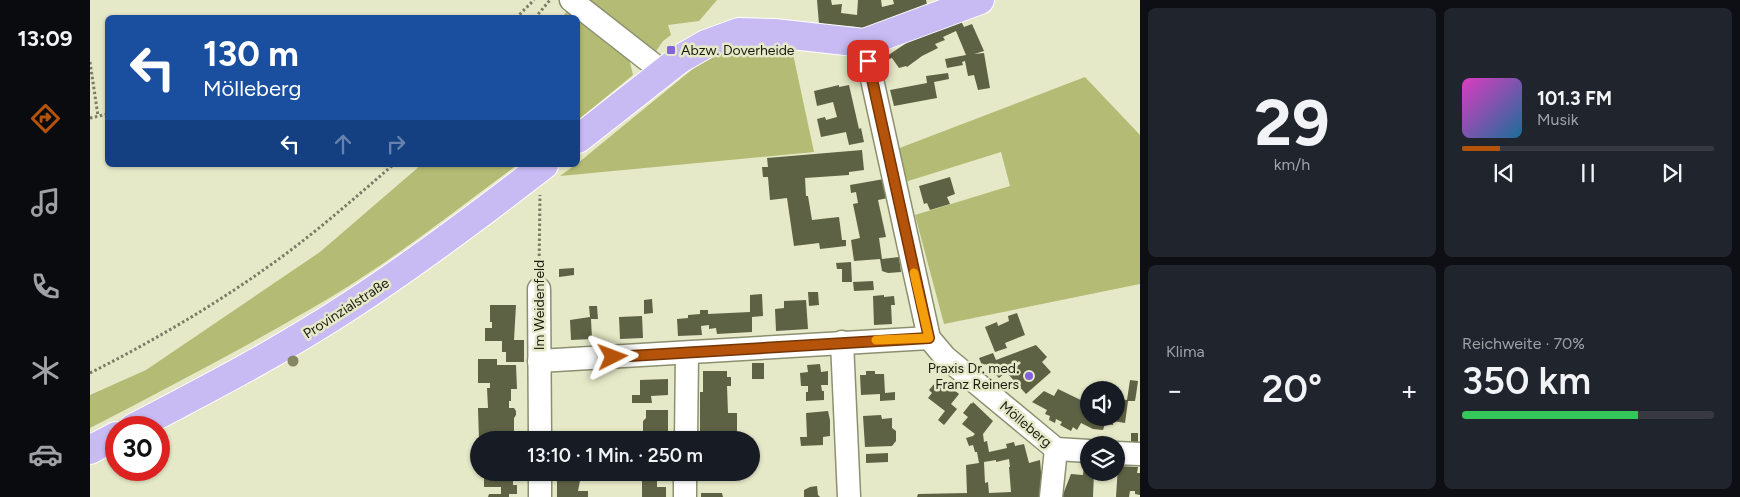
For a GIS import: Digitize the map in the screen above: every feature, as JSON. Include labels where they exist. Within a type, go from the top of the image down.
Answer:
[{"type":"main road","points":[[580,138],[680,59],[706,44],[739,32],[774,32],[864,43],[980,0]]},
{"type":"main road","name":"Provinzialstraße","points":[[156,416],[245,369],[353,304],[436,247],[541,167]]},
{"type":"main road","points":[[90,450],[105,442]]},
{"type":"street","points":[[571,0],[663,72]]},
{"type":"street","name":"Mölleberg","points":[[864,43],[929,338],[946,357],[1056,449],[1080,450]]},
{"type":"street","name":"Im Weidenfeld","points":[[539,289],[540,431]]},
{"type":"street","points":[[539,361],[929,338]]},
{"type":"street","points":[[842,342],[849,497]]},
{"type":"street","points":[[686,431],[687,353]]},
{"type":"street","points":[[1051,497],[1056,449]]},
{"type":"street","points":[[1125,453],[1140,454]]},
{"type":"street","points":[[540,481],[540,497]]},
{"type":"street","points":[[685,481],[685,497]]},
{"type":"path","points":[[519,15],[534,0]]},
{"type":"path","points":[[538,15],[550,0]]},
{"type":"path","points":[[90,62],[98,116]]},
{"type":"path","points":[[90,118],[105,115]]},
{"type":"path","points":[[90,372],[136,350],[220,300],[308,237],[391,167]]},
{"type":"path","name":"Im Weidenfeld","points":[[539,289],[541,167]]},
{"type":"green space","points":[[585,0],[717,0],[699,21],[668,25],[671,35],[663,41],[654,54]]},
{"type":"green space","points":[[571,7],[629,58],[633,75],[580,118],[580,15],[564,15]]},
{"type":"green space","points":[[743,43],[793,54],[814,152],[560,176],[572,167],[580,167],[580,161],[711,54]]},
{"type":"green space","points":[[1085,77],[1140,135],[1140,284],[944,324],[915,215],[1010,186],[1001,152],[905,182],[897,149]]},
{"type":"green space","points":[[419,167],[514,167],[402,250],[331,297],[241,348],[113,416],[105,416],[105,420],[90,428],[90,395],[146,370],[320,252]]},
{"type":"building","points":[[817,0],[831,0],[832,5],[842,4],[841,13],[857,15],[858,0],[881,0],[882,7],[894,4],[893,0],[926,0],[928,9],[914,17],[856,30],[856,27],[819,24]]},
{"type":"building","points":[[960,19],[964,27],[972,24],[984,51],[974,54],[984,53],[990,88],[978,90],[974,75],[968,76],[965,61],[962,62],[963,65],[947,68],[945,59],[966,55],[956,31],[943,37],[945,40],[935,44],[938,48],[922,56],[907,67],[899,68],[892,58],[889,59],[887,56],[911,40]]},
{"type":"building","points":[[948,73],[949,79],[934,82],[937,98],[894,106],[890,90],[927,83],[926,76]]},
{"type":"building","points":[[839,85],[839,87],[849,85],[859,129],[861,128],[864,142],[849,145],[846,132],[821,137],[817,119],[825,117],[826,120],[837,117],[833,102],[817,106],[814,91]]},
{"type":"building","points":[[862,150],[864,170],[849,172],[849,175],[805,178],[806,196],[808,196],[812,220],[839,217],[842,240],[846,240],[846,246],[820,249],[819,243],[794,246],[787,198],[770,200],[768,177],[763,177],[762,167],[768,167],[767,158]]},
{"type":"building","points":[[950,177],[955,194],[947,197],[950,204],[930,210],[927,203],[924,204],[919,186]]},
{"type":"building","points":[[884,179],[888,198],[878,200],[886,237],[879,238],[882,259],[899,257],[901,272],[888,273],[882,271],[880,259],[854,261],[851,240],[860,238],[853,204],[858,203],[856,192],[851,193],[850,185]]},
{"type":"building","points":[[851,262],[852,282],[842,282],[842,269],[837,269],[836,263]]},
{"type":"building","points":[[574,268],[574,275],[559,277],[559,269]]},
{"type":"building","points":[[873,281],[874,290],[854,291],[853,282]]},
{"type":"building","points":[[808,292],[818,292],[819,305],[809,306]]},
{"type":"building","points":[[762,294],[763,316],[752,317],[752,332],[717,334],[716,328],[709,329],[709,325],[701,326],[702,335],[678,336],[677,319],[688,318],[688,315],[700,314],[700,310],[708,310],[708,314],[750,312],[750,295]]},
{"type":"building","points":[[884,295],[884,297],[894,296],[895,305],[891,305],[892,324],[874,325],[873,296]]},
{"type":"building","points":[[652,299],[653,313],[644,314],[644,300]]},
{"type":"building","points":[[806,300],[808,329],[776,331],[775,309],[784,308],[784,301]]},
{"type":"building","points":[[490,305],[516,305],[514,340],[524,340],[524,362],[506,362],[506,352],[502,352],[502,341],[485,341],[485,328],[492,328]]},
{"type":"building","points":[[589,306],[597,306],[598,319],[591,319],[592,339],[571,340],[570,320],[590,317]]},
{"type":"building","points":[[1017,313],[1025,335],[1005,343],[1007,348],[995,352],[985,327],[997,322],[998,326],[1009,321],[1008,316]]},
{"type":"building","points":[[642,316],[643,338],[620,339],[619,317]]},
{"type":"building","points":[[1036,345],[1047,357],[1042,362],[1051,372],[1026,394],[1008,374],[1021,363],[1019,361],[999,378],[986,364],[982,365],[979,358],[993,353],[996,360]]},
{"type":"building","points":[[478,359],[497,359],[497,365],[516,365],[517,389],[511,389],[511,401],[509,401],[509,408],[514,408],[516,411],[514,431],[479,431],[478,408],[488,408],[487,388],[490,388],[490,383],[478,383]]},
{"type":"building","points":[[752,363],[764,363],[764,379],[752,379]]},
{"type":"building","points":[[820,364],[821,372],[828,371],[828,385],[821,385],[822,391],[824,391],[824,400],[806,401],[808,386],[801,386],[800,373],[808,372],[807,365]]},
{"type":"building","points":[[703,371],[727,371],[727,377],[731,377],[731,386],[727,386],[728,413],[737,413],[737,431],[700,431],[700,392],[703,392]]},
{"type":"building","points":[[866,371],[884,374],[885,393],[895,392],[895,400],[880,401],[880,394],[861,395],[860,375],[866,375]]},
{"type":"building","points":[[668,379],[668,395],[651,396],[652,403],[632,403],[632,395],[640,395],[640,380]]},
{"type":"building","points":[[942,380],[959,394],[951,404],[957,409],[944,425],[938,420],[945,411],[928,398],[932,393],[929,390],[935,383],[938,385]]},
{"type":"building","points":[[1130,380],[1138,381],[1135,401],[1128,401],[1125,423],[1125,400],[1127,400]]},
{"type":"building","points":[[1058,389],[1080,400],[1080,425],[1077,430],[1073,427],[1071,431],[1060,425],[1062,422],[1056,419],[1055,423],[1049,420],[1050,416],[1045,414],[1047,410],[1032,402],[1044,391],[1054,396]]},
{"type":"building","points":[[973,402],[993,421],[983,434],[984,442],[987,441],[989,452],[1007,448],[1006,444],[1014,442],[1015,446],[1024,444],[1029,463],[1040,460],[1043,497],[917,497],[918,494],[967,493],[966,465],[979,463],[977,452],[975,452],[973,445],[969,446],[966,438],[975,434],[962,424],[968,417],[963,413]],"holes":[[[1009,459],[1011,492],[989,493],[988,482],[985,483],[984,462]]]},
{"type":"building","points":[[646,410],[668,410],[668,431],[643,431],[643,421],[646,418]]},
{"type":"building","points":[[828,411],[830,436],[823,437],[823,445],[801,446],[800,437],[807,437],[806,413]]},
{"type":"building","points":[[881,415],[882,419],[892,418],[892,428],[896,431],[896,441],[892,446],[865,447],[863,416]]},
{"type":"building","points":[[1087,426],[1104,426],[1103,430]]},
{"type":"building","points":[[1131,433],[1138,433],[1138,445],[1131,445]]},
{"type":"building","points":[[888,453],[888,462],[866,463],[866,454]]},
{"type":"building","points":[[1125,466],[1138,467],[1137,473],[1140,473],[1140,495],[1135,494],[1135,491],[1130,491],[1129,497],[1116,497],[1117,481],[1125,481]]},
{"type":"building","points":[[1071,474],[1080,475],[1080,481],[1094,481],[1093,497],[1062,497]]},
{"type":"building","points":[[484,481],[513,481],[513,485],[517,485],[517,494],[509,494],[509,497],[488,497],[489,494],[501,494],[501,487],[484,487]]},
{"type":"building","points":[[557,481],[580,481],[578,491],[588,491],[588,497],[557,497]]},
{"type":"building","points":[[642,481],[657,481],[657,487],[666,487],[666,497],[642,497]]},
{"type":"building","points":[[817,486],[820,497],[804,497],[804,490]]},
{"type":"building","points":[[701,493],[722,493],[723,497],[701,497]]},
{"type":"slow traffic","points":[[876,340],[929,338],[914,273]]},
{"type":"place","name":"Abzw. Doverheide","points":[[671,50]]},
{"type":"place","name":"Praxis Dr. med. Franz Reiners","points":[[1029,376]]},
{"type":"route","points":[[613,357],[929,338],[868,61]]}]
